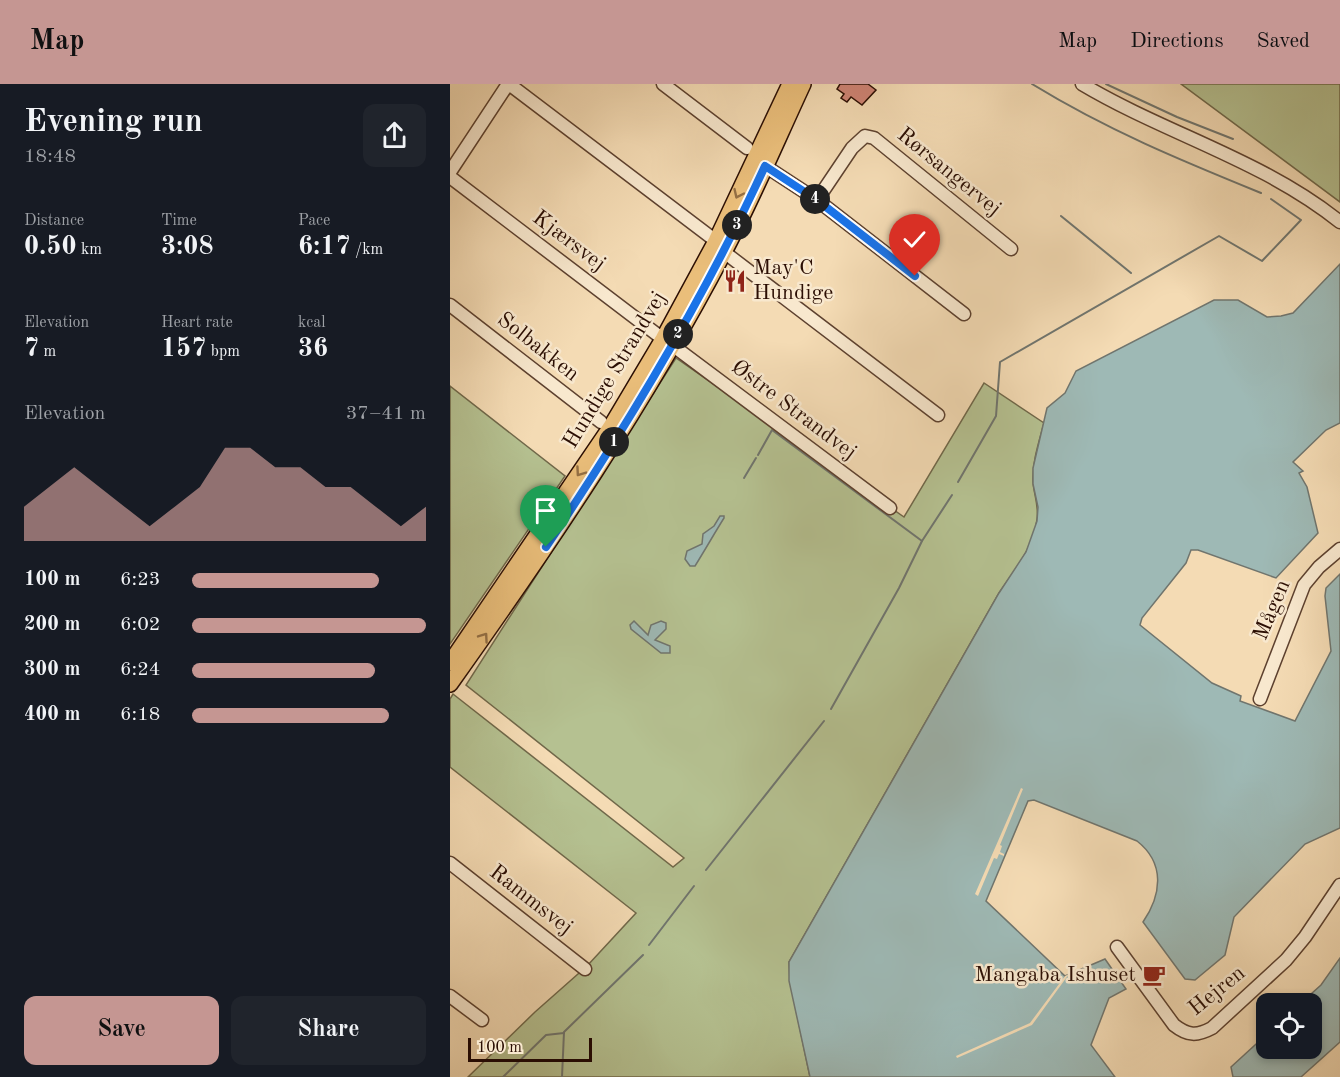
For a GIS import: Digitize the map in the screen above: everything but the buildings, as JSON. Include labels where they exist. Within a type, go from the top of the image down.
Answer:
[{"type":"main road","name":"Hundige Strandvej","points":[[720,247],[790,84]]},
{"type":"main road","name":"Hundige Strandvej","points":[[450,684],[568,514],[668,342],[765,166],[803,84]]},
{"type":"main road","name":"Hundige Strandvej","points":[[450,663],[668,342]]},
{"type":"street","points":[[450,172],[509,84],[938,415]]},
{"type":"street","points":[[663,84],[747,148]]},
{"type":"street","points":[[1082,84],[1261,171],[1318,205],[1340,222]]},
{"type":"street","name":"Rørsangervej","points":[[817,200],[852,148],[865,136],[874,138],[1011,249]]},
{"type":"street","points":[[765,166],[817,200],[964,314]]},
{"type":"street","name":"Kjærsvej","points":[[450,177],[668,342]]},
{"type":"street","name":"Solbakken","points":[[450,305],[601,422]]},
{"type":"street","name":"Østre Strandvej","points":[[668,342],[890,508]]},
{"type":"street","name":"Mågen","points":[[1260,699],[1304,585],[1319,567],[1340,549]]},
{"type":"street","name":"Rammsvej","points":[[450,863],[585,969]]},
{"type":"street","name":"Hejren","points":[[1117,946],[1174,1025],[1192,1035],[1202,1033],[1212,1028],[1286,960],[1305,937],[1340,885]]},
{"type":"street","points":[[450,996],[482,1020]]},
{"type":"green space","points":[[1181,84],[1340,84],[1340,202]]},
{"type":"green space","points":[[676,358],[904,517],[984,383],[1044,423],[1034,467],[1033,482],[1037,510],[1035,529],[1022,558],[999,593],[789,962],[790,981],[810,1077],[468,1077],[535,1012],[587,966],[636,913],[450,767],[450,699],[453,694],[673,867],[684,858],[466,685]]},
{"type":"green space","points":[[450,386],[565,476],[450,644]]},
{"type":"water","points":[[1340,264],[1340,423],[1326,430],[1293,462],[1303,471],[1299,473],[1307,487],[1318,533],[1276,578],[1198,550],[1191,550],[1186,563],[1142,618],[1140,625],[1212,683],[1241,696],[1240,701],[1295,721],[1331,651],[1325,596],[1326,588],[1340,574],[1340,828],[1305,844],[1234,917],[1225,955],[1195,980],[1185,979],[1143,922],[1154,901],[1158,879],[1152,859],[1146,850],[1137,841],[1034,800],[1028,801],[986,901],[1065,976],[1105,959],[1126,989],[1109,998],[1091,1045],[1115,1077],[810,1077],[789,981],[789,962],[999,593],[1026,552],[1037,521],[1038,507],[1033,484],[1033,468],[1047,408],[1065,393],[1076,371],[1214,300],[1238,300],[1267,317],[1293,313]]},
{"type":"water","points":[[720,516],[724,518],[695,566],[690,566],[685,559],[687,551],[702,544],[703,534],[714,526]]},
{"type":"water","points":[[634,621],[648,635],[651,625],[661,621],[666,623],[666,629],[655,640],[670,646],[670,653],[661,653],[631,629],[630,625]]},
{"type":"water","points":[[1340,958],[1340,1042],[1322,1058],[1322,993],[1312,993],[1321,985]]},
{"type":"water","points":[[1256,1044],[1256,1059],[1321,1059],[1301,1077],[1233,1077],[1231,1067]]},
{"type":"pier","points":[[1021,788],[1023,789],[1000,845],[1002,846],[1000,852],[1004,856],[999,854],[997,859],[994,858],[978,896],[975,894]]},
{"type":"pier","points":[[1069,974],[1032,1025],[957,1058],[956,1056],[1030,1023],[1065,976]]},
{"type":"waterway","points":[[1032,84],[1116,130],[1261,193]]},
{"type":"waterway","points":[[1106,84],[1177,117],[1233,139]]},
{"type":"waterway","points":[[958,482],[996,416],[1000,362],[1219,236],[1262,261],[1301,220],[1271,199]]},
{"type":"waterway","points":[[1061,216],[1131,273]]},
{"type":"waterway","points":[[758,455],[772,430],[922,541]]},
{"type":"waterway","points":[[744,478],[756,458]]},
{"type":"waterway","points":[[831,709],[899,588],[922,541],[952,495]]},
{"type":"waterway","points":[[706,870],[824,721]]},
{"type":"waterway","points":[[649,945],[694,886]]},
{"type":"waterway","points":[[562,1077],[564,1032],[643,955]]},
{"type":"waterway","points":[[503,1077],[546,1035],[564,1033]]},
{"type":"place","name":"May'C Hundige","points":[[735,281]]},
{"type":"place","name":"Mangaba Ishuset","points":[[1154,975]]},
{"type":"route","points":[[546,547],[625,424],[672,345],[724,252],[765,166],[817,200],[915,276]]}]
